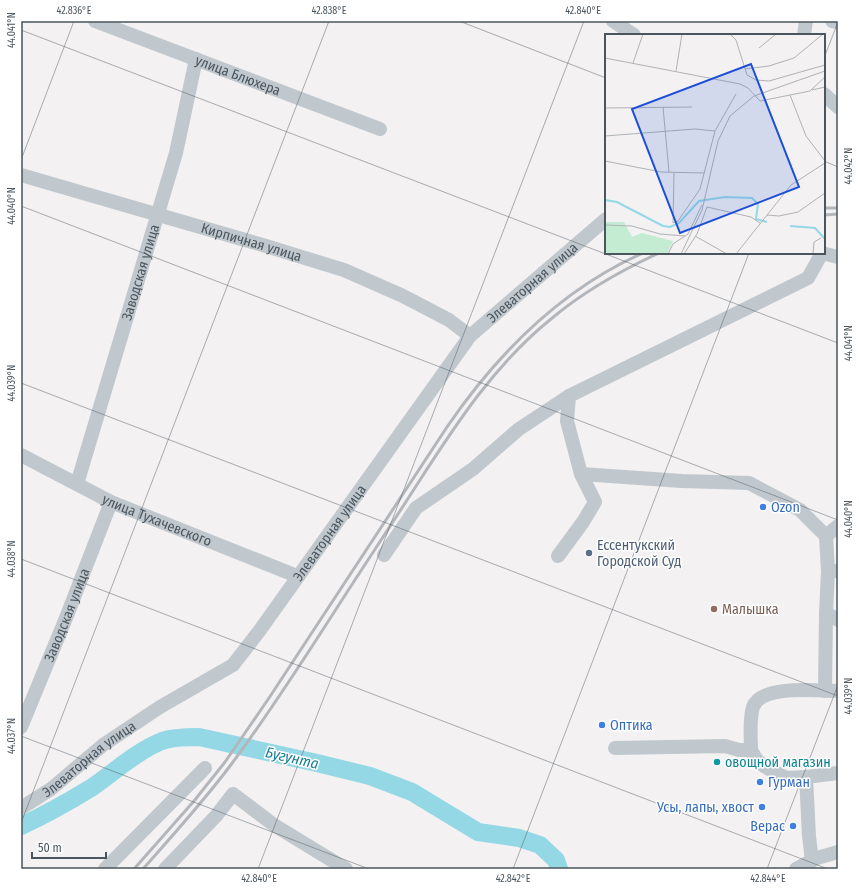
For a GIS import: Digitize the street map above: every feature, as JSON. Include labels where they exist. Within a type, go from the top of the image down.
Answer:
[{"type":"street","name":"улица Блюхера","points":[[96,21],[380,129]]},
{"type":"street","points":[[613,21],[632,34]]},
{"type":"street","points":[[804,34],[806,21]]},
{"type":"street","points":[[832,21],[838,22]]},
{"type":"street","name":"Заводская улица","points":[[77,484],[176,153],[196,59]]},
{"type":"street","points":[[825,95],[838,107]]},
{"type":"street","name":"Кирпичная улица","points":[[21,175],[344,270],[403,296],[449,320],[470,336]]},
{"type":"street","name":"Элеваторная улица","points":[[21,808],[51,789],[103,744],[160,707],[233,665],[260,630],[470,336],[605,220]]},
{"type":"street","points":[[384,555],[416,508],[473,469],[519,429],[569,396],[808,278],[820,254]]},
{"type":"street","points":[[825,254],[838,257]]},
{"type":"street","points":[[558,556],[583,522],[595,502],[581,474],[566,422],[569,396]]},
{"type":"street","name":"улица Тухачевского","points":[[21,455],[110,502],[298,576]]},
{"type":"street","points":[[581,474],[682,481],[749,483],[800,510],[826,536],[833,571],[832,691],[785,690],[759,697],[754,705],[751,717],[752,750],[756,759],[764,766],[786,778],[838,773]]},
{"type":"street","name":"Заводская улица","points":[[21,727],[66,618],[110,502]]},
{"type":"street","points":[[826,536],[838,526]]},
{"type":"street","points":[[615,748],[725,746],[739,750],[752,750]]},
{"type":"street","points":[[105,869],[205,768]]},
{"type":"street","points":[[806,777],[809,836],[812,861]]},
{"type":"street","points":[[165,869],[216,816],[233,794],[274,825],[346,869]]},
{"type":"street","points":[[796,869],[817,858],[838,852]]},
{"type":"waterway","name":"Бугунта","points":[[21,826],[91,788],[143,750],[162,741],[185,737],[199,737],[370,776],[412,792],[478,832],[519,838],[540,845],[556,860],[559,869]]},
{"type":"railway","points":[[825,208],[838,208]]},
{"type":"railway","points":[[825,215],[838,214]]},
{"type":"railway","points":[[134,869],[194,801],[225,762],[269,698],[447,427],[487,374],[533,326],[559,305],[585,285],[613,268],[641,254]]},
{"type":"railway","points":[[143,869],[188,818],[230,766],[257,729],[296,672],[447,439],[494,375],[512,355],[563,309],[602,283],[657,254]]},
{"type":"place","name":"Ozon","points":[[763,507]]},
{"type":"place","name":"Ессентукский Городской Суд","points":[[589,553]]},
{"type":"place","name":"Малышка","points":[[714,609]]},
{"type":"place","name":"Оптика","points":[[602,725]]},
{"type":"place","name":"овощной магазин","points":[[717,762]]},
{"type":"place","name":"Гурман","points":[[760,782]]},
{"type":"place","name":"Усы, лапы, хвост","points":[[762,807]]},
{"type":"place","name":"Верас","points":[[793,826]]}]
